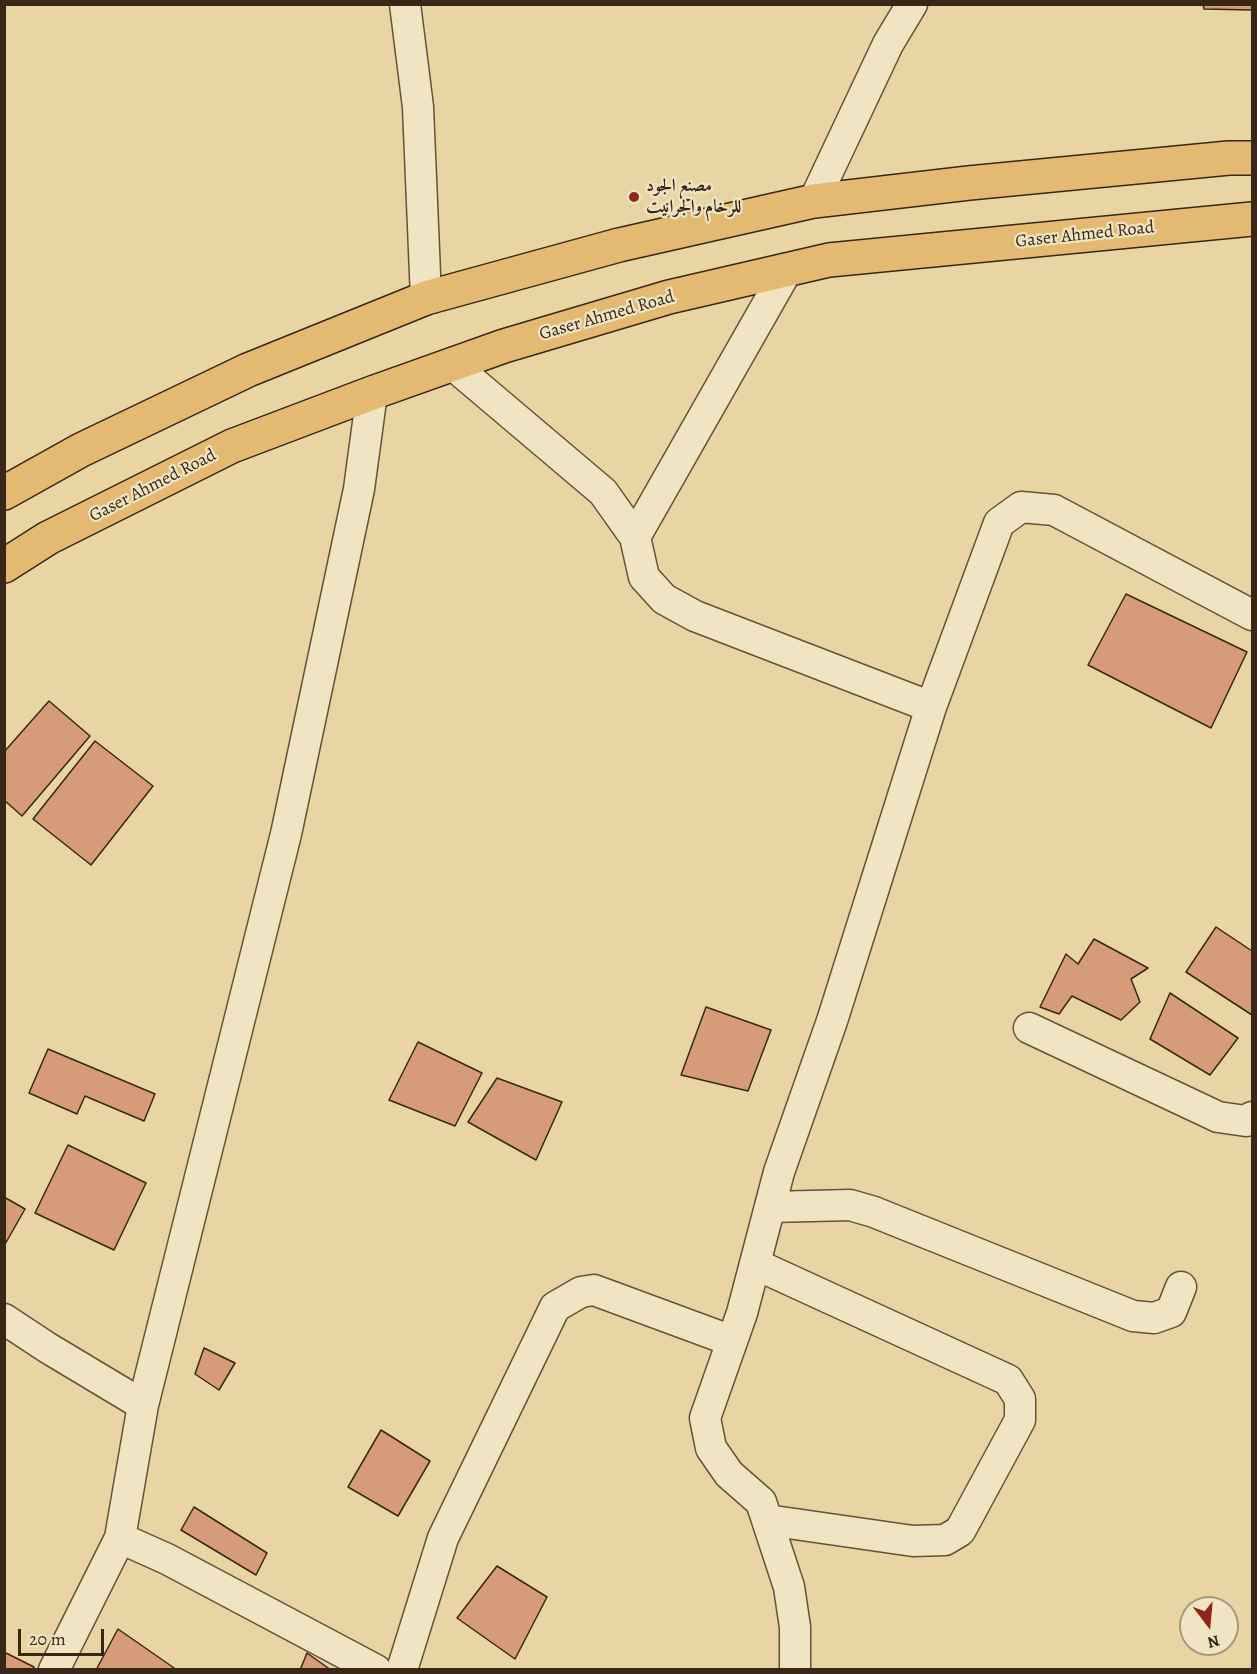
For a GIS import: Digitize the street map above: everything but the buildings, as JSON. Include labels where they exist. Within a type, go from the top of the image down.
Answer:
[{"type":"main road","points":[[4,493],[81,450],[248,370],[426,298],[619,245],[814,201],[969,183],[1218,159],[1252,158]]},
{"type":"main road","name":"Gaser Ahmed Road","points":[[4,566],[48,538],[232,446],[504,346],[669,297],[829,260],[1252,219]]},
{"type":"street","points":[[405,4],[418,107],[426,298]]},
{"type":"street","points":[[814,201],[888,44],[912,4]]},
{"type":"street","points":[[634,537],[787,270]]},
{"type":"street","points":[[453,365],[603,492],[634,537],[644,577],[664,599],[695,616],[931,707]]},
{"type":"street","points":[[54,1670],[120,1538],[143,1405],[286,834],[359,489],[372,393]]},
{"type":"street","points":[[795,1670],[795,1628],[789,1587],[761,1502],[729,1474],[711,1448],[705,1418],[742,1313],[779,1172],[832,1021],[931,707],[999,523],[1021,507],[1054,510],[1252,615]]},
{"type":"street","points":[[1029,1028],[1218,1117],[1246,1122],[1252,1117]]},
{"type":"street","points":[[770,1207],[850,1205],[874,1212],[1133,1316],[1154,1318],[1171,1312],[1181,1287]]},
{"type":"street","points":[[755,1264],[1008,1380],[1020,1399],[1020,1420],[960,1531],[945,1540],[913,1541],[767,1520]]},
{"type":"street","points":[[402,1670],[443,1538],[555,1307],[582,1292],[594,1290],[732,1341]]},
{"type":"street","points":[[4,1319],[143,1405]]},
{"type":"street","points":[[120,1538],[167,1559],[376,1670]]},
{"type":"place","name":"مصنع الجود للرخام والجرانيت","points":[[634,197]]}]
